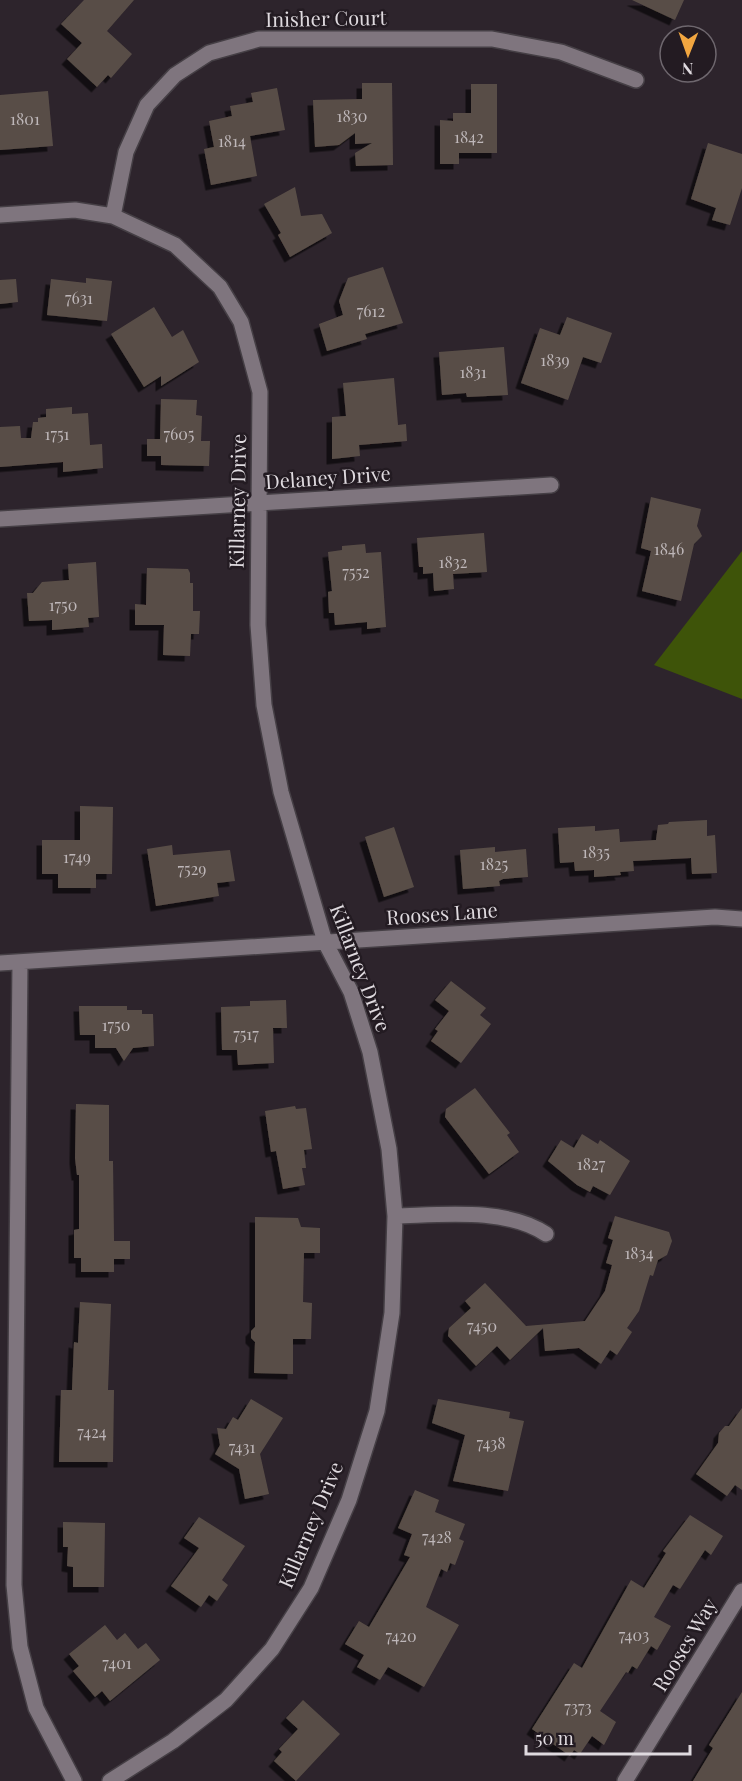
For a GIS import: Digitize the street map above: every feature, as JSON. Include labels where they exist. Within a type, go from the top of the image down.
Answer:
[{"type":"street","name":"Inisher Court","points":[[114,216],[126,152],[147,105],[175,75],[209,53],[259,39],[492,39],[561,52],[636,81]]},
{"type":"street","name":"Killarney Drive","points":[[0,215],[75,210],[114,216],[175,245],[220,287],[241,322],[260,392],[258,624],[264,705],[281,792],[325,942],[351,992],[370,1052],[389,1149],[395,1216],[392,1313],[376,1411],[349,1500],[310,1588],[272,1649],[226,1700],[173,1741],[110,1781]]},
{"type":"street","name":"Delaney Drive","points":[[0,519],[551,485]]},
{"type":"street","name":"Rooses Lane","points":[[0,963],[715,917],[742,919]]},
{"type":"street","points":[[20,962],[14,1585],[20,1647],[36,1708],[74,1781]]},
{"type":"street","points":[[395,1216],[483,1215],[515,1221],[546,1234]]},
{"type":"street","name":"Rooses Way","points":[[625,1781],[742,1591]]},
{"type":"green space","points":[[742,551],[742,699],[654,665]]},
{"type":"building","points":[[84,0],[134,0],[107,31],[132,54],[111,78],[108,75],[97,87],[67,59],[82,43],[61,24]]},
{"type":"building","points":[[632,0],[684,0],[675,20]]},
{"type":"building","points":[[362,83],[392,83],[393,165],[356,166],[355,153],[372,143],[355,144],[355,133],[339,145],[315,147],[313,100],[362,99]]},
{"type":"building","points":[[471,84],[497,84],[497,153],[459,153],[459,164],[440,164],[440,120],[453,121],[453,113],[471,113]]},
{"type":"building","points":[[277,88],[285,130],[250,136],[257,176],[211,185],[204,149],[214,147],[209,121],[232,116],[230,106],[253,102],[251,93]]},
{"type":"building","points":[[48,91],[53,146],[0,150],[0,95]]},
{"type":"building","points":[[708,143],[742,154],[742,188],[730,225],[712,220],[716,208],[691,199]]},
{"type":"building","points":[[295,187],[301,216],[322,214],[332,233],[290,257],[278,235],[281,233],[264,204]]},
{"type":"building","points":[[383,267],[403,323],[365,334],[367,339],[327,351],[319,324],[343,315],[339,301],[348,278]]},
{"type":"building","points":[[86,278],[112,281],[107,321],[47,315],[51,279],[86,283]]},
{"type":"building","points":[[16,279],[18,302],[0,304],[0,280]]},
{"type":"building","points":[[154,307],[172,337],[183,330],[199,362],[161,386],[161,376],[144,387],[111,334]]},
{"type":"building","points":[[567,317],[612,333],[601,363],[583,357],[568,400],[521,383],[540,328],[560,335]]},
{"type":"building","points":[[504,347],[508,395],[467,397],[466,393],[442,395],[439,352]]},
{"type":"building","points":[[394,378],[398,425],[406,424],[407,441],[359,445],[360,456],[332,459],[332,417],[346,416],[343,383]]},
{"type":"building","points":[[161,399],[197,400],[196,415],[202,416],[201,441],[210,441],[209,466],[161,465],[161,456],[147,456],[147,439],[160,439]]},
{"type":"building","points":[[72,407],[72,414],[88,413],[90,445],[102,444],[103,468],[63,472],[63,462],[0,467],[0,427],[20,426],[21,438],[31,438],[33,422],[38,422],[38,418],[46,417],[46,409]]},
{"type":"building","points":[[651,497],[701,509],[697,526],[702,536],[694,544],[681,601],[642,591],[651,551],[641,548]]},
{"type":"building","points":[[484,533],[487,572],[453,574],[454,589],[434,591],[433,573],[423,574],[423,567],[419,567],[417,538]]},
{"type":"building","points":[[365,544],[366,553],[381,552],[386,627],[367,629],[367,622],[335,625],[334,613],[329,613],[328,592],[332,591],[328,552],[342,550],[342,546]]},
{"type":"building","points":[[96,562],[99,617],[88,618],[89,627],[52,630],[52,620],[29,621],[27,593],[33,593],[42,582],[69,580],[68,564]]},
{"type":"building","points":[[147,568],[188,569],[190,573],[190,583],[193,583],[193,611],[200,611],[199,634],[191,634],[190,656],[163,655],[164,625],[135,625],[135,604],[146,605]]},
{"type":"building","points":[[80,806],[113,807],[112,874],[96,874],[96,888],[58,888],[58,874],[42,874],[42,840],[80,840]]},
{"type":"building","points":[[707,820],[707,836],[715,835],[717,873],[692,874],[691,858],[633,861],[634,871],[620,872],[621,875],[594,877],[594,870],[575,871],[574,862],[560,863],[558,828],[595,826],[595,831],[619,829],[620,842],[656,840],[658,825],[669,822]]},
{"type":"building","points":[[394,827],[414,887],[384,897],[365,837]]},
{"type":"building","points":[[172,845],[173,855],[230,850],[235,881],[217,883],[219,896],[156,906],[147,849]]},
{"type":"building","points":[[495,847],[495,852],[526,849],[528,877],[503,879],[499,881],[500,886],[463,889],[460,850]]},
{"type":"building","points":[[451,981],[486,1008],[480,1015],[491,1024],[461,1063],[431,1041],[438,1031],[435,1029],[449,1011],[435,1000]]},
{"type":"building","points":[[286,1000],[287,1028],[273,1028],[274,1063],[238,1065],[237,1050],[222,1050],[221,1007],[250,1006],[250,1001]]},
{"type":"building","points":[[79,1006],[127,1006],[127,1010],[142,1010],[142,1014],[153,1014],[154,1046],[133,1048],[124,1061],[116,1048],[95,1048],[95,1035],[80,1035]]},
{"type":"building","points":[[475,1088],[510,1133],[507,1135],[519,1152],[489,1174],[445,1117],[446,1109]]},
{"type":"building","points":[[76,1104],[109,1105],[109,1161],[113,1161],[114,1241],[130,1241],[130,1259],[114,1259],[114,1272],[81,1272],[81,1258],[74,1258],[74,1230],[79,1229],[79,1175],[77,1175],[75,1158]]},
{"type":"building","points":[[295,1106],[296,1109],[306,1108],[312,1149],[304,1150],[306,1168],[302,1168],[305,1185],[283,1189],[276,1151],[271,1152],[265,1111]]},
{"type":"building","points":[[582,1134],[598,1144],[600,1140],[630,1161],[610,1195],[593,1186],[590,1192],[577,1185],[548,1161],[561,1140],[574,1148]]},
{"type":"building","points":[[615,1216],[669,1232],[672,1241],[667,1255],[658,1260],[653,1276],[650,1275],[639,1311],[627,1328],[632,1332],[617,1355],[610,1350],[601,1364],[579,1348],[545,1351],[543,1328],[510,1360],[497,1346],[476,1366],[448,1336],[449,1328],[471,1308],[465,1301],[485,1283],[526,1326],[585,1321],[605,1291],[612,1265],[606,1263],[613,1240],[608,1238]]},
{"type":"building","points":[[255,1217],[298,1218],[301,1227],[320,1228],[320,1253],[304,1253],[303,1302],[312,1303],[311,1339],[293,1339],[293,1374],[254,1373],[255,1342],[251,1338],[251,1331],[255,1327]]},
{"type":"building","points":[[80,1302],[111,1304],[108,1390],[114,1390],[113,1462],[59,1462],[61,1390],[72,1390],[74,1342],[78,1343]]},
{"type":"building","points":[[251,1399],[283,1418],[260,1454],[269,1494],[245,1499],[239,1469],[215,1454],[220,1445],[217,1428],[226,1429],[233,1417],[238,1420]]},
{"type":"building","points":[[438,1399],[510,1412],[509,1418],[524,1421],[508,1491],[453,1481],[465,1435],[432,1423]]},
{"type":"building","points":[[742,1408],[742,1490],[735,1485],[727,1496],[696,1474],[718,1443],[719,1433],[725,1426],[729,1426]]},
{"type":"building","points":[[415,1490],[439,1500],[435,1512],[465,1524],[459,1539],[464,1541],[455,1565],[450,1563],[447,1572],[441,1569],[426,1607],[459,1625],[424,1687],[388,1667],[380,1680],[357,1667],[364,1655],[345,1644],[359,1621],[369,1627],[410,1557],[404,1555],[412,1534],[398,1528]]},
{"type":"building","points":[[690,1515],[723,1536],[711,1555],[705,1550],[680,1589],[673,1585],[654,1617],[671,1626],[657,1650],[651,1646],[637,1669],[632,1666],[628,1673],[626,1672],[600,1711],[616,1722],[604,1745],[592,1736],[580,1754],[574,1750],[570,1756],[532,1729],[574,1663],[582,1668],[631,1580],[644,1588],[666,1553],[663,1551]]},
{"type":"building","points":[[199,1517],[245,1546],[222,1580],[228,1585],[217,1601],[209,1595],[201,1607],[171,1586],[199,1548],[184,1538]]},
{"type":"building","points":[[63,1522],[105,1523],[104,1587],[73,1587],[73,1567],[67,1566],[68,1547],[63,1547]]},
{"type":"building","points":[[105,1625],[117,1640],[125,1633],[138,1649],[146,1643],[160,1660],[110,1701],[102,1691],[95,1697],[73,1671],[79,1666],[69,1654]]},
{"type":"building","points":[[742,1692],[742,1781],[693,1781],[713,1748],[709,1745]]},
{"type":"building","points":[[303,1700],[340,1734],[296,1781],[274,1761],[282,1752],[279,1749],[298,1729],[286,1718]]}]
